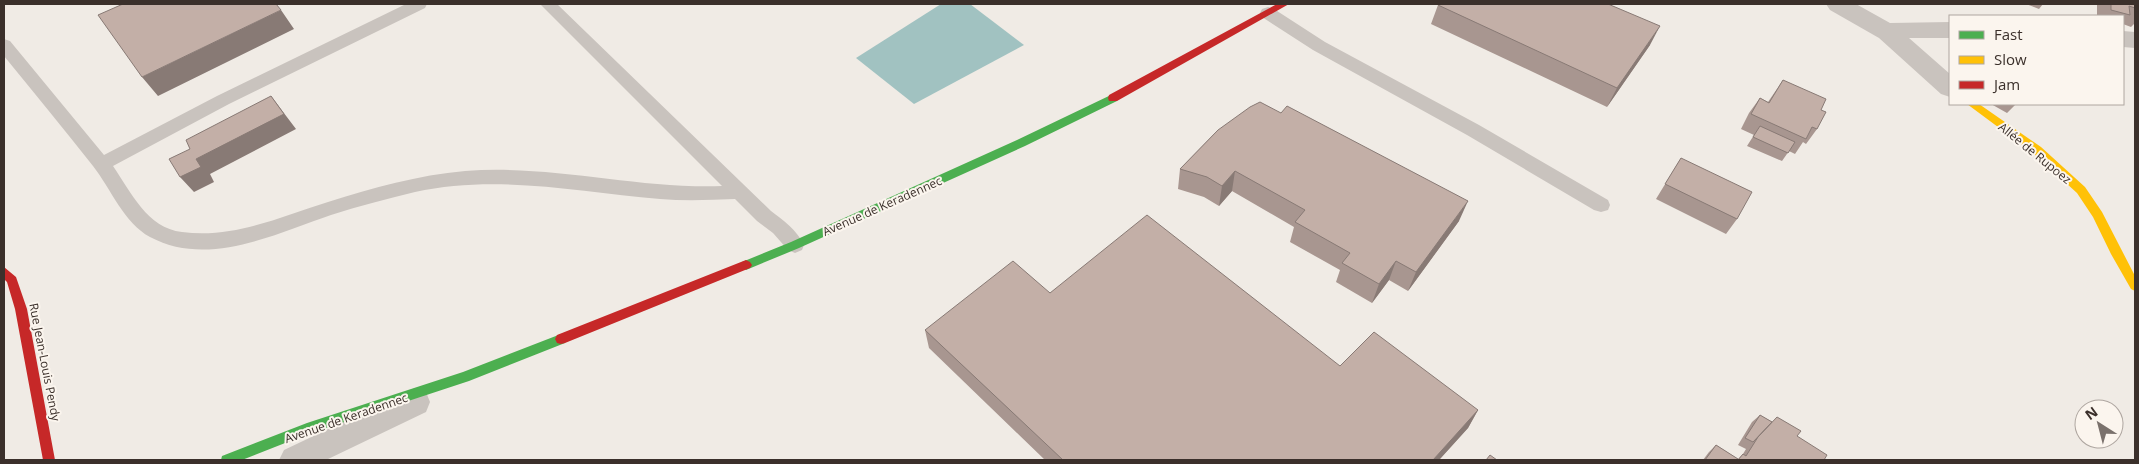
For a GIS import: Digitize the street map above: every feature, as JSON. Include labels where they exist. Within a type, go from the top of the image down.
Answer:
[{"type":"street","name":"Avenue de Keradennec","points":[[227,460],[307,430],[465,377],[795,245],[1012,147],[1112,98],[1284,4]]},
{"type":"street","points":[[1838,4],[1887,32],[1949,87]]},
{"type":"street","points":[[1887,32],[1899,30],[1949,30]]},
{"type":"street","name":"Allée de Rupoez","points":[[1973,105],[2029,144],[2079,188],[2100,219],[2135,286]]},
{"type":"street","name":"Rue Jean-Louis Pendy","points":[[4,272],[12,280],[21,308],[49,460]]},
{"type":"street","name":"Avenue de Keradennec","points":[[295,460],[465,377]]},
{"type":"lane","points":[[102,164],[224,100],[419,4]]},
{"type":"lane","points":[[548,4],[764,216],[780,228],[795,245]]},
{"type":"lane","points":[[1268,13],[1311,42],[1473,130],[1601,205]]},
{"type":"lane","points":[[4,45],[102,164],[133,211],[155,232],[175,240],[200,242],[266,231],[374,195],[428,183],[468,178],[561,180],[689,194],[740,192]]},
{"type":"water","points":[[941,4],[970,4],[1024,45],[914,104],[856,58]]},
{"type":"building","points":[[123,4],[276,4],[281,10],[142,77],[98,15]]},
{"type":"building","points":[[1439,4],[1608,4],[1660,26],[1617,88]]},
{"type":"building","points":[[2111,4],[2135,4],[2135,8],[2129,6],[2130,15],[2111,10]]},
{"type":"building","points":[[1783,80],[1826,99],[1821,110],[1826,112],[1817,129],[1812,127],[1806,139],[1751,114],[1760,98],[1769,103]]},
{"type":"building","points":[[271,96],[284,114],[196,159],[201,167],[180,177],[169,159],[190,149],[186,140]]},
{"type":"building","points":[[1260,102],[1281,113],[1287,106],[1468,201],[1416,272],[1396,261],[1379,284],[1342,263],[1350,253],[1295,222],[1305,210],[1235,171],[1222,186],[1207,177],[1180,169],[1218,130]]},
{"type":"building","points":[[1760,126],[1795,142],[1788,153],[1753,137]]},
{"type":"building","points":[[1681,158],[1752,192],[1737,219],[1665,184]]},
{"type":"building","points":[[1147,215],[1340,366],[1374,332],[1478,410],[1433,460],[1063,460],[925,330],[1013,261],[1050,293]]},
{"type":"building","points":[[1760,415],[1772,422],[1753,442],[1745,438]]},
{"type":"building","points":[[1777,417],[1801,431],[1797,436],[1827,455],[1824,460],[1738,460],[1743,454],[1746,456],[1758,437]]},
{"type":"building","points":[[1716,445],[1738,459],[1705,460]]},
{"type":"building","points":[[1490,455],[1497,460],[1486,460]]},
{"type":"traffic: fast","points":[[746,265],[795,245],[1021,143],[1113,98]]},
{"type":"traffic: fast","points":[[227,460],[307,429],[465,377],[561,339]]},
{"type":"traffic: slow","points":[[1973,105],[2037,150],[2081,190],[2098,215],[2115,251],[2135,286]]},
{"type":"traffic: jam","points":[[1113,98],[1284,4]]},
{"type":"traffic: jam","points":[[561,339],[746,265]]},
{"type":"traffic: jam","points":[[4,272],[12,280],[21,309],[49,460]]}]
